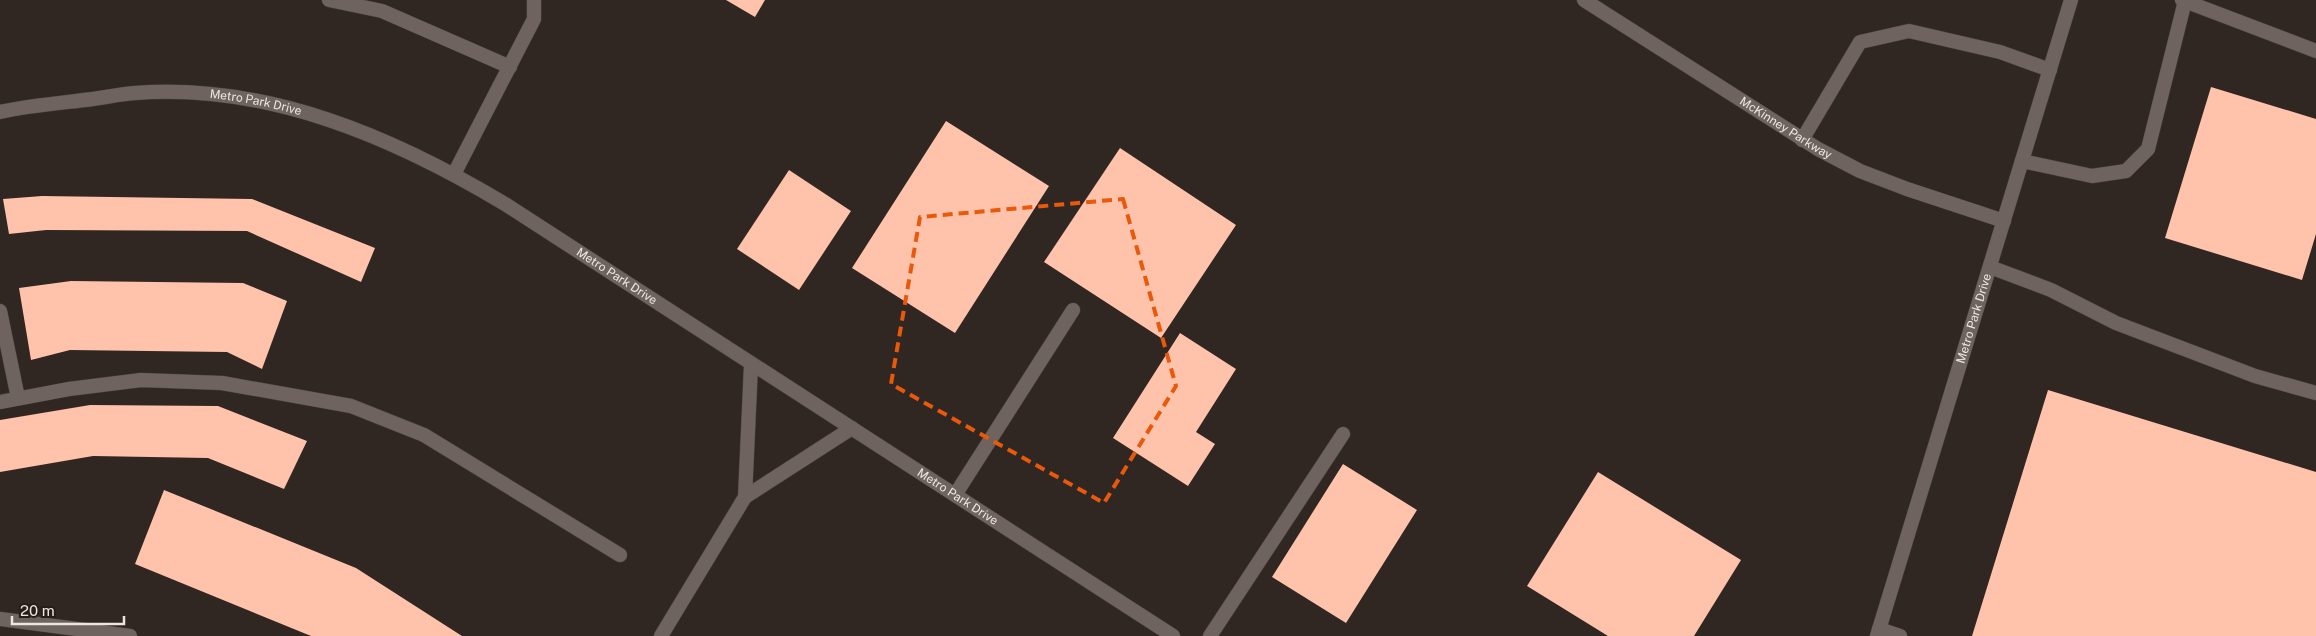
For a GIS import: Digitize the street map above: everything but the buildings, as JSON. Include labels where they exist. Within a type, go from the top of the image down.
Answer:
[{"type":"street","points":[[329,0],[382,11],[510,67]]},
{"type":"street","points":[[454,174],[534,19],[534,0]]},
{"type":"street","name":"McKinney Parkway","points":[[1584,0],[1802,140],[1860,171],[1908,190],[2004,221]]},
{"type":"street","name":"Metro Park Drive","points":[[1878,633],[2071,0]]},
{"type":"street","points":[[2022,161],[2092,176],[2126,171],[2148,149],[2184,0],[2316,51]]},
{"type":"street","points":[[1802,140],[1860,42],[1909,31],[2000,52],[2050,70]]},
{"type":"street","name":"Metro Park Drive","points":[[0,112],[52,102],[134,93],[216,96],[296,109],[329,119],[401,148],[454,174],[505,204],[751,365],[852,428],[1173,636]]},
{"type":"street","points":[[1990,267],[2050,290],[2116,323],[2255,376],[2316,394]]},
{"type":"street","points":[[955,495],[1073,310]]},
{"type":"street","points":[[0,311],[18,398]]},
{"type":"street","points":[[745,497],[751,365]]},
{"type":"street","points":[[0,402],[69,389],[141,380],[222,383],[351,406],[424,435],[620,555]]},
{"type":"street","points":[[661,636],[745,497],[852,428]]},
{"type":"street","points":[[1210,636],[1343,434]]},
{"type":"street","points":[[0,619],[130,636]]},
{"type":"street","points":[[1878,633],[1900,636]]},
{"type":"highlighted area","points":[[1123,199],[1176,386],[1104,503],[891,384],[920,217]]}]
